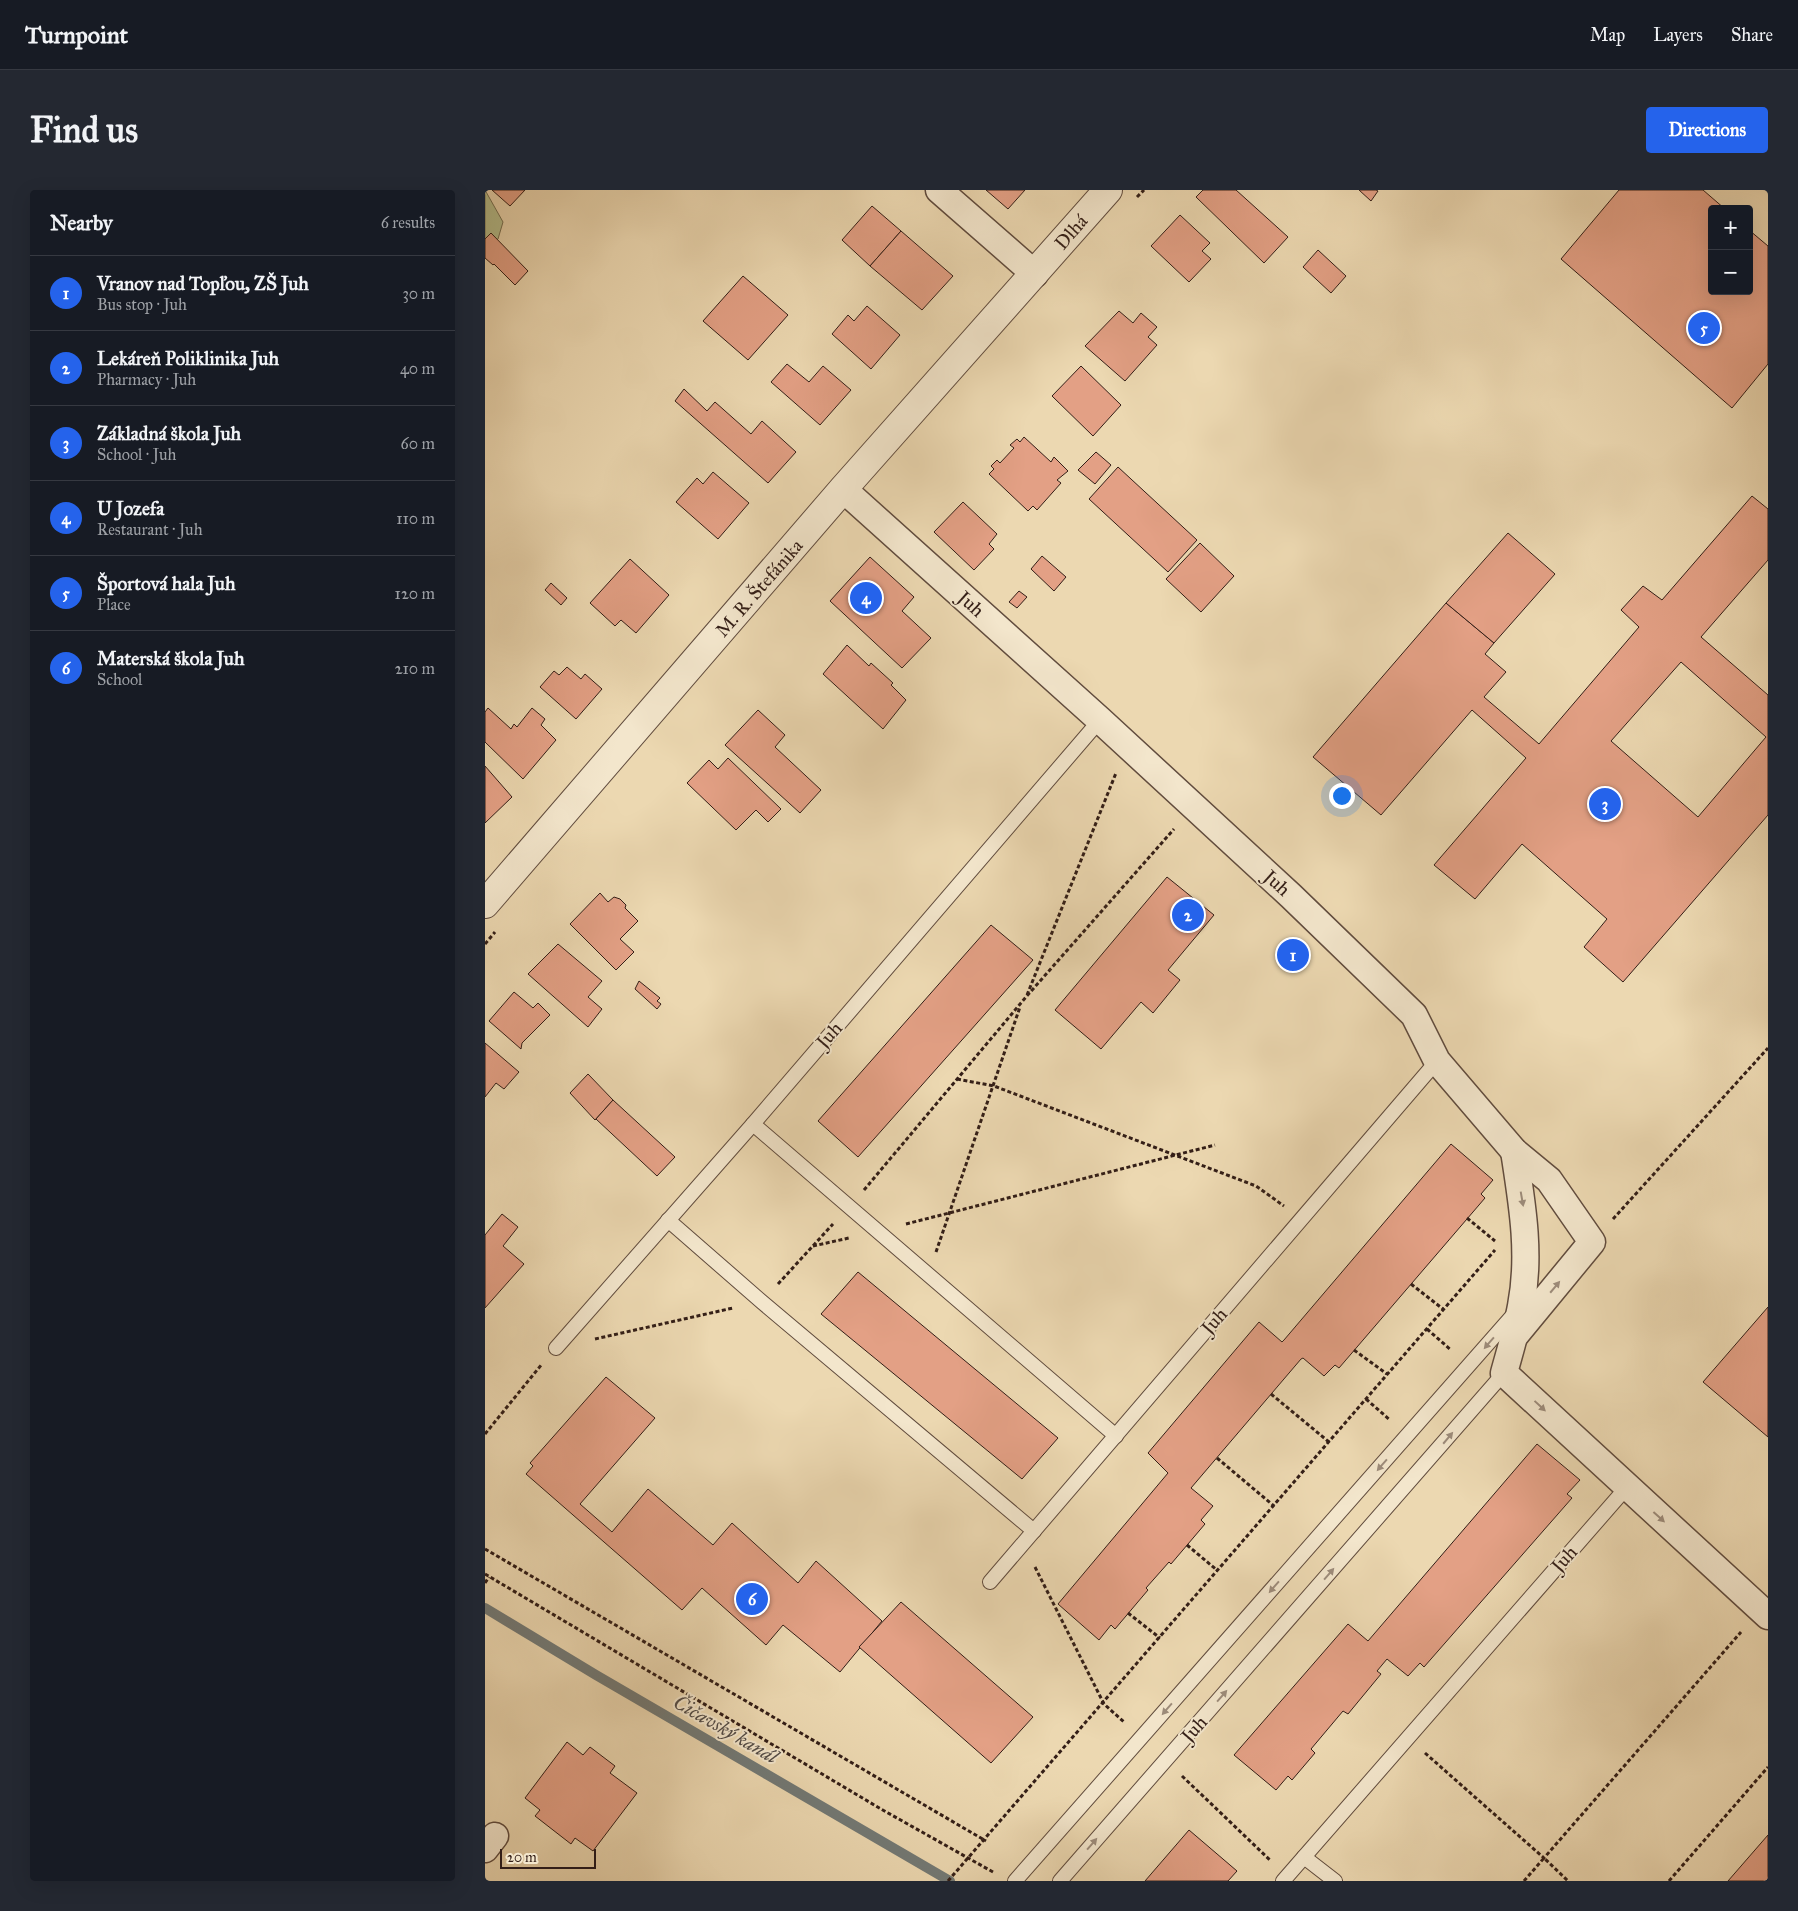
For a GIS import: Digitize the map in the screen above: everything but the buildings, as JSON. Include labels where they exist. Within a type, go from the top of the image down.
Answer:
[{"type":"street","points":[[939,190],[1035,274]]},
{"type":"street","name":"Dlhá","points":[[1035,274],[1107,190]]},
{"type":"street","name":"M. R. Štefánika","points":[[485,904],[843,489],[1035,274]]},
{"type":"street","name":"Juh","points":[[843,489],[1100,720],[1122,743],[1291,896],[1414,1015],[1437,1061],[1513,1151],[1549,1180],[1592,1242],[1513,1338],[1504,1373]]},
{"type":"street","points":[[1513,1151],[1526,1236],[1521,1306],[1513,1338]]},
{"type":"street","points":[[1504,1373],[1627,1488],[1765,1612]]},
{"type":"lane","name":"Juh","points":[[556,1348],[753,1124],[1100,720]]},
{"type":"lane","name":"Juh","points":[[990,1582],[1437,1061]]},
{"type":"lane","points":[[753,1124],[1116,1436]]},
{"type":"lane","points":[[668,1220],[762,1302],[1034,1531]]},
{"type":"lane","points":[[1015,1881],[1521,1306]]},
{"type":"lane","name":"Juh","points":[[1060,1881],[1504,1373]]},
{"type":"lane","name":"Juh","points":[[1283,1881],[1627,1488]]},
{"type":"lane","points":[[1304,1857],[1335,1881]]},
{"type":"path","points":[[1026,997],[1119,765],[1122,743]]},
{"type":"path","points":[[1193,807],[1026,997],[957,1079],[995,1086],[1176,1157],[1256,1186],[1301,1218]]},
{"type":"path","points":[[929,1275],[995,1086],[1021,1004]]},
{"type":"path","points":[[1592,1242],[1768,1048]]},
{"type":"path","points":[[950,1212],[1176,1157],[1215,1145]]},
{"type":"path","points":[[949,1881],[959,1866],[970,1859],[986,1841],[1499,1244],[1467,1218]]},
{"type":"path","points":[[1411,1284],[1443,1309]]},
{"type":"path","points":[[485,1434],[556,1348],[762,1302]]},
{"type":"path","points":[[1355,1350],[1387,1374]]},
{"type":"path","points":[[1271,1394],[1329,1442]]},
{"type":"path","points":[[1217,1458],[1274,1506]]},
{"type":"path","points":[[1187,1545],[1217,1571]]},
{"type":"path","points":[[485,1549],[986,1841]]},
{"type":"path","points":[[485,1574],[881,1809],[1001,1877]]},
{"type":"path","points":[[485,1583],[489,1577]]},
{"type":"path","points":[[1524,1881],[1765,1612]]},
{"type":"path","points":[[1128,1613],[1160,1638]]},
{"type":"path","points":[[1408,1738],[1568,1881]]},
{"type":"path","points":[[1669,1881],[1768,1767]]},
{"type":"green space","points":[[485,190],[503,222],[498,239],[485,248]]},
{"type":"waterway","name":"Čičavský kanál","points":[[485,1608],[596,1675],[950,1881]]},
{"type":"place","name":"Športová hala Juh","points":[[1704,328]]},
{"type":"place","name":"U Jozefa","points":[[866,598]]},
{"type":"place","name":"Základná škola Juh","points":[[1605,804]]},
{"type":"place","name":"Lekáreň Poliklinika Juh","points":[[1188,915]]},
{"type":"place","name":"Vranov nad Topľou, ZŠ Juh","points":[[1293,955]]},
{"type":"place","name":"Materská škola Juh","points":[[752,1599]]}]
